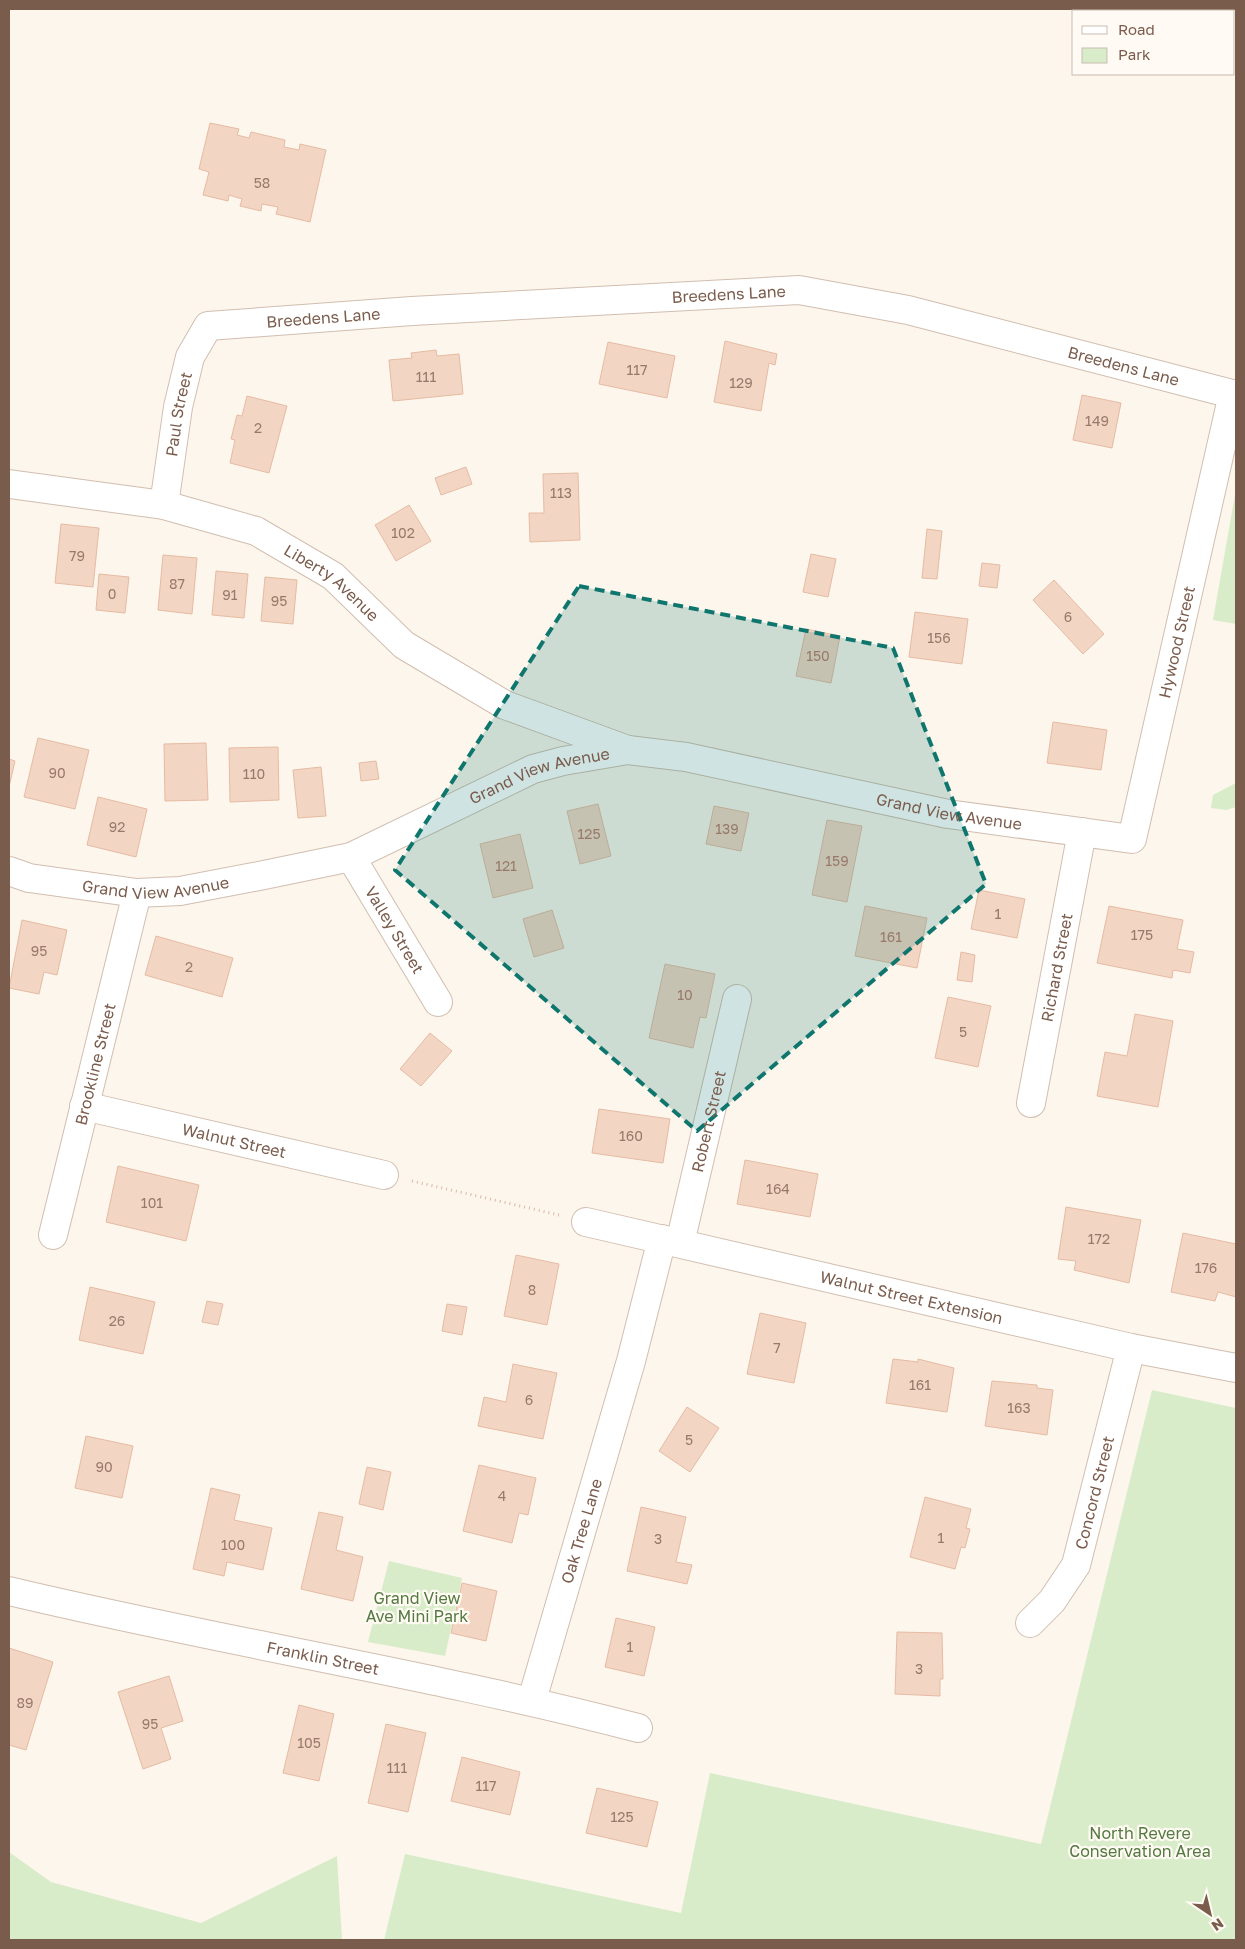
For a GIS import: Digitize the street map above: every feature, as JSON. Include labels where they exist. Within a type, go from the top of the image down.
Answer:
[{"type":"street","name":"Breedens Lane","points":[[208,326],[412,311],[799,290],[908,310],[1234,394]]},
{"type":"street","name":"Paul Street","points":[[164,505],[178,407],[190,356],[208,326]]},
{"type":"street","name":"Hywood Street","points":[[1082,832],[1132,839],[1234,394]]},
{"type":"street","name":"Liberty Avenue","points":[[9,484],[164,505],[256,531],[332,576],[404,645],[505,705],[628,750]]},
{"type":"street","name":"Grand View Avenue","points":[[9,871],[30,878],[137,893],[180,891],[351,857],[533,768],[628,750],[686,757],[948,814],[1082,832]]},
{"type":"street","name":"Richard Street","points":[[1030,1103],[1082,832]]},
{"type":"street","name":"Valley Street","points":[[351,857],[438,1002]]},
{"type":"street","name":"Brookline Street","points":[[53,1235],[137,893]]},
{"type":"street","name":"Robert Street","points":[[648,1290],[671,1241],[737,999]]},
{"type":"street","name":"Walnut Street","points":[[84,1106],[384,1175]]},
{"type":"street","name":"Walnut Street Extension","points":[[586,1222],[1131,1348],[1236,1368]]},
{"type":"street","name":"Oak Tree Lane","points":[[532,1700],[631,1361],[648,1290]]},
{"type":"street","name":"Concord Street","points":[[1030,1623],[1052,1601],[1076,1565],[1131,1348]]},
{"type":"street","name":"Franklin Street","points":[[9,1591],[96,1612],[532,1700],[638,1728]]},
{"type":"path","points":[[384,1175],[586,1222]]},
{"type":"highlighted area","points":[[579,586],[893,648],[986,884],[697,1131],[395,870]]},
{"type":"green space","points":[[1236,489],[1236,624],[1213,620]]},
{"type":"green space","points":[[1236,783],[1236,807],[1226,810],[1211,808],[1213,795]]},
{"type":"green space","name":"North Revere Conservation Area","points":[[1152,1390],[1236,1408],[1236,1940],[384,1940],[405,1854],[681,1913],[710,1773],[1041,1844]]},
{"type":"green space","name":"Grand View Ave Mini Park","points":[[389,1561],[462,1578],[445,1656],[368,1642]]},
{"type":"green space","points":[[9,1852],[51,1882],[201,1923],[337,1856],[342,1940],[9,1940]]},
{"type":"building","points":[[210,123],[239,129],[237,135],[249,138],[251,132],[285,140],[284,147],[299,150],[300,144],[326,150],[310,222],[276,214],[278,207],[262,204],[261,211],[240,206],[242,199],[229,195],[228,201],[203,195],[209,172],[199,169]]},
{"type":"building","points":[[725,341],[777,354],[775,365],[769,363],[761,411],[714,402]]},
{"type":"building","points":[[608,342],[675,356],[667,398],[599,384]]},
{"type":"building","points":[[436,350],[437,356],[459,354],[463,394],[393,401],[389,360],[412,358],[411,353]]},
{"type":"building","points":[[1082,395],[1121,403],[1112,448],[1073,440]]},
{"type":"building","points":[[247,396],[287,406],[269,473],[230,463],[235,440],[231,439],[237,415],[242,416]]},
{"type":"building","points":[[466,467],[472,484],[441,495],[435,478]]},
{"type":"building","points":[[578,473],[580,540],[530,542],[529,513],[544,513],[543,474]]},
{"type":"building","points":[[409,505],[431,541],[396,561],[375,525]]},
{"type":"building","points":[[61,524],[99,528],[93,587],[55,583]]},
{"type":"building","points":[[927,529],[942,531],[937,579],[922,578]]},
{"type":"building","points":[[811,554],[836,559],[828,597],[803,592]]},
{"type":"building","points":[[163,555],[197,558],[192,614],[158,610]]},
{"type":"building","points":[[982,563],[1000,565],[997,588],[979,586]]},
{"type":"building","points":[[216,571],[248,574],[244,618],[212,615]]},
{"type":"building","points":[[99,574],[129,577],[125,613],[96,610]]},
{"type":"building","points":[[265,577],[297,580],[293,624],[261,621]]},
{"type":"building","points":[[1054,580],[1104,634],[1083,654],[1033,600]]},
{"type":"building","points":[[915,612],[968,619],[962,664],[909,657]]},
{"type":"building","points":[[806,629],[840,636],[831,683],[796,676]]},
{"type":"building","points":[[1053,722],[1107,730],[1101,770],[1047,763]]},
{"type":"building","points":[[38,738],[89,750],[75,809],[24,797]]},
{"type":"building","points":[[206,743],[208,800],[165,801],[164,744]]},
{"type":"building","points":[[278,747],[279,800],[230,802],[229,748]]},
{"type":"building","points":[[9,759],[15,761],[9,787]]},
{"type":"building","points":[[376,761],[379,779],[361,781],[359,763]]},
{"type":"building","points":[[321,767],[326,816],[298,818],[293,770]]},
{"type":"building","points":[[98,797],[147,809],[136,857],[87,845]]},
{"type":"building","points":[[598,804],[611,856],[580,864],[567,811]]},
{"type":"building","points":[[714,806],[749,813],[741,851],[706,844]]},
{"type":"building","points":[[827,820],[862,826],[847,902],[812,895]]},
{"type":"building","points":[[520,834],[533,888],[493,898],[480,844]]},
{"type":"building","points":[[979,890],[1025,899],[1017,938],[971,929]]},
{"type":"building","points":[[865,906],[927,918],[917,968],[855,956]]},
{"type":"building","points":[[1109,906],[1183,920],[1177,949],[1194,952],[1190,973],[1173,970],[1172,978],[1097,963]]},
{"type":"building","points":[[552,910],[564,948],[534,957],[523,919]]},
{"type":"building","points":[[22,920],[67,930],[57,975],[44,972],[39,994],[9,988]]},
{"type":"building","points":[[156,936],[233,958],[222,997],[145,975]]},
{"type":"building","points":[[961,952],[975,955],[972,982],[957,980]]},
{"type":"building","points":[[665,964],[715,974],[706,1018],[700,1017],[693,1048],[649,1038]]},
{"type":"building","points":[[948,997],[991,1006],[978,1067],[935,1058]]},
{"type":"building","points":[[1135,1014],[1173,1021],[1158,1107],[1097,1096],[1105,1052],[1127,1056]]},
{"type":"building","points":[[430,1033],[452,1051],[421,1086],[400,1069]]},
{"type":"building","points":[[599,1109],[670,1119],[663,1163],[592,1153]]},
{"type":"building","points":[[745,1160],[818,1174],[810,1217],[737,1204]]},
{"type":"building","points":[[118,1166],[199,1185],[186,1241],[106,1222]]},
{"type":"building","points":[[1066,1207],[1141,1220],[1129,1283],[1074,1270],[1076,1261],[1058,1259]]},
{"type":"building","points":[[1183,1233],[1236,1244],[1236,1297],[1218,1292],[1215,1301],[1171,1292]]},
{"type":"building","points":[[516,1255],[559,1264],[547,1325],[504,1316]]},
{"type":"building","points":[[90,1287],[155,1302],[143,1354],[79,1340]]},
{"type":"building","points":[[207,1301],[223,1304],[218,1325],[202,1322]]},
{"type":"building","points":[[447,1304],[467,1307],[462,1335],[442,1331]]},
{"type":"building","points":[[760,1313],[806,1323],[794,1383],[747,1374]]},
{"type":"building","points":[[893,1359],[918,1362],[918,1359],[954,1368],[947,1412],[886,1403]]},
{"type":"building","points":[[513,1364],[557,1373],[543,1439],[478,1426],[484,1397],[506,1402]]},
{"type":"building","points":[[992,1381],[1037,1385],[1037,1388],[1053,1390],[1047,1435],[985,1426]]},
{"type":"building","points":[[687,1407],[719,1428],[690,1472],[659,1451]]},
{"type":"building","points":[[86,1436],[133,1446],[122,1498],[75,1488]]},
{"type":"building","points":[[479,1465],[536,1478],[528,1515],[519,1513],[512,1543],[463,1531]]},
{"type":"building","points":[[367,1467],[391,1472],[383,1510],[359,1504]]},
{"type":"building","points":[[211,1488],[240,1495],[234,1520],[272,1528],[263,1570],[227,1562],[224,1576],[193,1569]]},
{"type":"building","points":[[925,1497],[971,1509],[966,1528],[970,1529],[965,1548],[961,1547],[955,1569],[910,1557]]},
{"type":"building","points":[[641,1507],[686,1517],[676,1562],[692,1565],[687,1584],[627,1571]]},
{"type":"building","points":[[319,1512],[343,1517],[336,1550],[363,1557],[353,1601],[301,1589]]},
{"type":"building","points":[[462,1583],[497,1591],[486,1641],[451,1633]]},
{"type":"building","points":[[616,1618],[655,1627],[644,1676],[605,1667]]},
{"type":"building","points":[[897,1632],[942,1633],[943,1679],[940,1679],[940,1696],[895,1694]]},
{"type":"building","points":[[9,1648],[53,1662],[26,1750],[9,1745]]},
{"type":"building","points":[[169,1676],[183,1721],[161,1728],[171,1759],[143,1769],[118,1692]]},
{"type":"building","points":[[299,1705],[334,1714],[319,1781],[283,1773]]},
{"type":"building","points":[[386,1724],[426,1733],[408,1812],[368,1803]]},
{"type":"building","points":[[462,1757],[520,1772],[510,1815],[451,1801]]},
{"type":"building","points":[[597,1788],[658,1802],[647,1847],[586,1833]]}]
